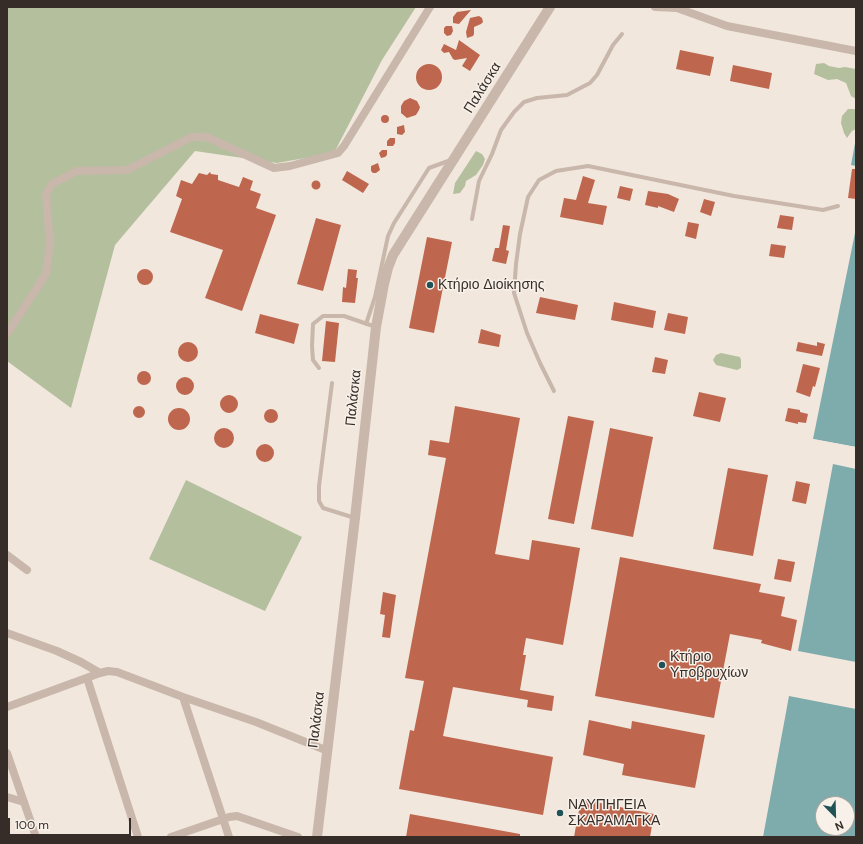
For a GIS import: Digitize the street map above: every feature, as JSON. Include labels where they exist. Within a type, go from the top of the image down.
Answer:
[{"type":"street","points":[[7,334],[46,274],[50,243],[46,194],[52,184],[76,171],[127,170],[192,137],[207,137],[274,168],[290,166],[338,153],[344,146],[430,7]]},
{"type":"street","name":"Παλάσκα","points":[[316,837],[328,751],[355,518],[371,326],[388,268],[394,255],[550,7]]},
{"type":"street","points":[[655,7],[677,8],[727,26],[856,51]]},
{"type":"street","points":[[7,555],[27,570]]},
{"type":"street","points":[[7,633],[57,651],[100,673]]},
{"type":"street","points":[[7,707],[100,673],[108,671],[117,672],[256,722],[328,751]]},
{"type":"street","points":[[87,678],[138,837]]},
{"type":"street","points":[[183,697],[229,837]]},
{"type":"street","points":[[7,753],[36,837]]},
{"type":"street","points":[[7,796],[24,802]]},
{"type":"street","points":[[171,837],[229,817],[237,816],[298,837]]},
{"type":"lane","points":[[472,218],[479,181],[492,154],[501,130],[514,112],[524,102],[537,98],[567,95],[590,83],[597,75],[613,45],[622,34]]},
{"type":"lane","points":[[319,368],[313,360],[313,324],[323,316],[344,316],[371,326],[375,297],[388,236],[394,223],[429,168],[455,158]]},
{"type":"lane","points":[[554,391],[527,333],[514,292],[520,234],[528,197],[539,180],[556,171],[588,166],[734,196],[824,210],[838,206]]},
{"type":"lane","points":[[332,384],[319,486],[319,501],[323,508],[355,518]]},
{"type":"green space","points":[[7,7],[416,7],[382,60],[334,153],[277,163],[195,151],[115,245],[71,408],[7,361]]},
{"type":"green space","points":[[824,63],[829,66],[839,68],[845,67],[856,69],[856,99],[851,96],[846,83],[837,79],[828,80],[814,74],[816,64]]},
{"type":"green space","points":[[848,109],[856,110],[856,129],[852,131],[847,138],[841,123],[842,116]]},
{"type":"green space","points":[[476,151],[482,154],[485,159],[483,165],[476,175],[466,181],[465,186],[460,193],[453,194],[455,183]]},
{"type":"green space","points":[[721,353],[740,357],[741,368],[737,370],[716,365],[713,360],[716,355]]},
{"type":"green space","points":[[186,480],[302,537],[265,611],[149,559]]},
{"type":"water","points":[[856,138],[856,166],[851,165]]},
{"type":"water","points":[[856,228],[856,447],[813,439]]},
{"type":"water","points":[[833,464],[856,469],[856,662],[798,651]]},
{"type":"water","points":[[789,696],[856,709],[856,837],[763,837]]},
{"type":"pier","points":[[813,439],[856,447],[856,449],[815,441]]},
{"type":"building","points":[[471,10],[459,24],[453,23],[453,17],[457,12]]},
{"type":"building","points":[[479,16],[482,18],[483,22],[474,27],[473,36],[467,38],[466,32],[470,18]]},
{"type":"building","points":[[446,26],[452,26],[453,31],[451,35],[447,36],[444,33],[444,28]]},
{"type":"building","points":[[459,40],[480,55],[470,71],[462,66],[467,58],[455,60],[449,52],[444,53],[441,50],[444,44],[456,50]]},
{"type":"building","points":[[680,50],[714,57],[710,76],[676,69]]},
{"type":"building","points":[[429,64],[438,68],[442,77],[438,86],[429,90],[420,86],[416,77],[420,68]]},
{"type":"building","points":[[733,65],[772,73],[769,89],[730,81]]},
{"type":"building","points":[[410,98],[417,101],[420,107],[416,115],[407,118],[401,113],[401,106],[404,101]]},
{"type":"building","points":[[385,115],[388,116],[388,122],[385,123],[382,122],[381,119],[382,116]]},
{"type":"building","points":[[404,125],[405,132],[402,135],[397,134],[397,127]]},
{"type":"building","points":[[390,138],[395,138],[395,143],[393,146],[387,146],[387,141]]},
{"type":"building","points":[[382,150],[387,150],[387,155],[381,158],[379,153]]},
{"type":"building","points":[[378,163],[380,170],[373,173],[371,171],[371,166]]},
{"type":"building","points":[[852,169],[856,169],[856,199],[848,198]]},
{"type":"building","points":[[347,171],[369,184],[363,193],[342,180]]},
{"type":"building","points":[[210,172],[211,174],[218,175],[218,180],[239,187],[243,177],[253,181],[250,190],[261,194],[256,208],[276,215],[242,311],[205,298],[223,250],[170,232],[182,199],[176,196],[181,180],[192,184],[199,173],[207,175]]},
{"type":"building","points":[[583,176],[595,180],[588,203],[607,206],[603,225],[560,217],[564,198],[576,200]]},
{"type":"building","points":[[316,180],[321,185],[316,190],[311,185]]},
{"type":"building","points":[[620,186],[633,189],[630,201],[617,198]]},
{"type":"building","points":[[648,191],[668,194],[679,199],[674,212],[658,206],[658,208],[645,205]]},
{"type":"building","points":[[704,199],[715,202],[711,216],[700,212]]},
{"type":"building","points":[[780,215],[794,217],[792,230],[777,228]]},
{"type":"building","points":[[316,218],[341,225],[323,291],[297,284]]},
{"type":"building","points":[[688,222],[699,224],[696,239],[685,236]]},
{"type":"building","points":[[503,225],[510,226],[506,250],[509,251],[506,264],[492,261],[495,248],[499,248]]},
{"type":"building","name":"Κτήριο Διοίκησης","points":[[427,237],[452,242],[434,333],[409,328]]},
{"type":"building","points":[[771,244],[786,246],[784,258],[769,256]]},
{"type":"building","points":[[142,269],[148,269],[153,274],[151,283],[148,285],[142,285],[137,280],[137,274]]},
{"type":"building","points":[[348,269],[357,270],[356,278],[358,278],[355,303],[342,302],[343,287],[346,288]]},
{"type":"building","points":[[540,297],[578,305],[575,320],[536,313]]},
{"type":"building","points":[[614,302],[656,311],[653,328],[611,320]]},
{"type":"building","points":[[668,313],[688,317],[685,334],[664,330]]},
{"type":"building","points":[[260,314],[299,324],[294,344],[255,333]]},
{"type":"building","points":[[326,321],[339,323],[335,362],[322,361]]},
{"type":"building","points":[[481,329],[501,335],[499,347],[478,343]]},
{"type":"building","points":[[188,342],[195,345],[198,352],[195,359],[188,362],[181,359],[178,352],[181,345]]},
{"type":"building","points":[[798,342],[817,346],[817,342],[825,344],[822,356],[796,351]]},
{"type":"building","points":[[655,357],[668,360],[665,374],[652,372]]},
{"type":"building","points":[[803,364],[820,368],[815,387],[813,386],[810,397],[796,392]]},
{"type":"building","points":[[141,371],[147,371],[151,375],[151,381],[147,385],[141,385],[137,381],[137,375]]},
{"type":"building","points":[[185,377],[191,380],[194,386],[191,392],[185,395],[179,392],[176,386],[179,380]]},
{"type":"building","points":[[699,392],[726,398],[720,422],[693,416]]},
{"type":"building","points":[[229,395],[235,398],[238,404],[235,410],[229,413],[223,410],[220,404],[223,398]]},
{"type":"building","points":[[137,406],[141,406],[145,412],[141,418],[137,418],[133,414],[133,410]]},
{"type":"building","points":[[455,406],[520,418],[495,554],[529,560],[532,540],[580,548],[563,645],[526,638],[523,655],[526,655],[520,690],[554,696],[552,711],[527,707],[528,700],[453,687],[443,736],[553,757],[543,815],[399,789],[410,730],[414,731],[424,681],[405,678],[446,458],[428,455],[430,440],[449,443]]},
{"type":"building","points":[[179,408],[187,411],[190,419],[187,427],[179,430],[171,427],[168,419],[171,411]]},
{"type":"building","points":[[788,408],[800,410],[800,412],[808,414],[806,423],[798,422],[798,424],[785,421]]},
{"type":"building","points":[[268,409],[274,409],[278,413],[278,419],[274,423],[268,423],[264,419],[264,413]]},
{"type":"building","points":[[568,416],[594,421],[574,524],[548,519]]},
{"type":"building","points":[[224,428],[231,431],[234,438],[231,445],[224,448],[217,445],[214,438],[217,431]]},
{"type":"building","points":[[610,428],[653,437],[633,537],[591,529]]},
{"type":"building","points":[[265,444],[271,447],[274,453],[271,459],[265,462],[259,459],[256,453],[259,447]]},
{"type":"building","points":[[728,468],[768,475],[753,556],[713,549]]},
{"type":"building","points":[[796,481],[810,484],[806,504],[792,501]]},
{"type":"building","points":[[620,557],[761,584],[759,592],[785,597],[781,616],[797,620],[791,651],[761,643],[762,640],[730,634],[714,718],[595,696]]},
{"type":"building","points":[[778,559],[795,562],[791,582],[774,579]]},
{"type":"building","points":[[383,592],[396,595],[390,638],[382,637],[385,615],[380,614]]},
{"type":"building","points":[[589,720],[631,729],[632,721],[705,735],[695,788],[622,775],[624,764],[583,755]]},
{"type":"building","points":[[581,799],[654,814],[650,837],[574,837]]},
{"type":"building","points":[[410,814],[520,834],[520,837],[406,837]]},
{"type":"place","name":"Κτήριο Διοίκησης","points":[[430,285]]},
{"type":"place","name":"Κτήριο Υποβρυχίων","points":[[662,665]]},
{"type":"place","name":"ΝΑΥΠΗΓΕΙΑ ΣΚΑΡΑΜΑΓΚΑ","points":[[560,813]]}]
